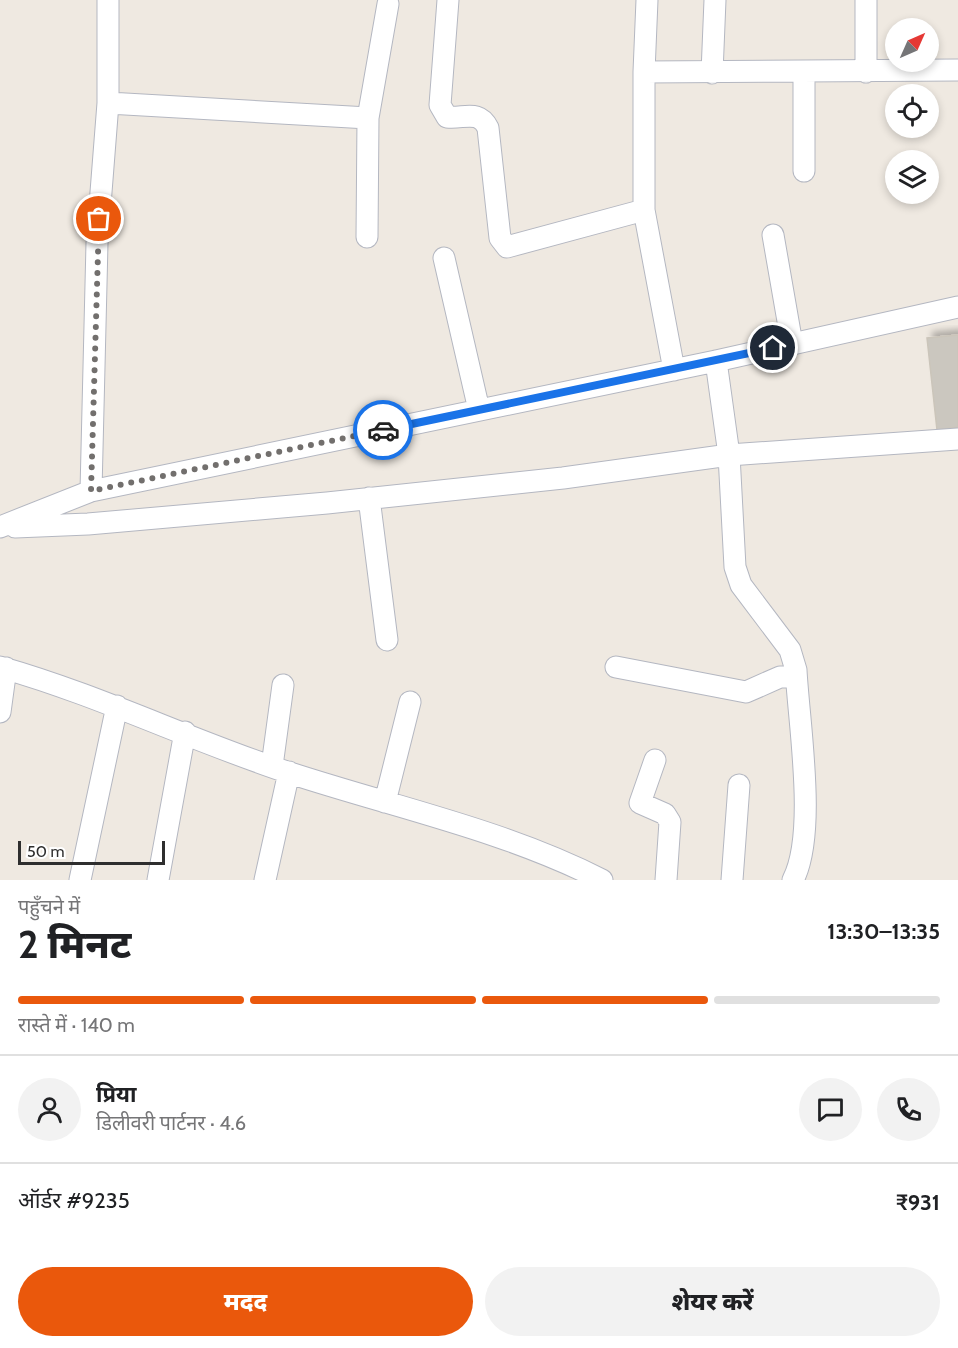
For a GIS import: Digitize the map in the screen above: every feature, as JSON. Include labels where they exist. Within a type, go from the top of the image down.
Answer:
[{"type":"street","points":[[91,491],[97,243],[108,103],[108,0]]},
{"type":"street","points":[[448,0],[440,105],[447,117],[480,116],[488,128],[502,244],[513,246],[644,210]]},
{"type":"street","points":[[647,0],[644,72],[644,210],[674,370]]},
{"type":"street","points":[[712,73],[715,0]]},
{"type":"street","points":[[866,0],[866,72]]},
{"type":"street","points":[[367,237],[368,118],[388,4]]},
{"type":"street","points":[[644,72],[804,73],[958,70]]},
{"type":"street","points":[[804,73],[804,171]]},
{"type":"street","points":[[108,103],[368,118]]},
{"type":"street","points":[[773,235],[792,344]]},
{"type":"street","points":[[444,258],[480,410]]},
{"type":"street","points":[[0,527],[91,491],[674,370],[958,307]]},
{"type":"street","points":[[716,361],[729,455],[738,576],[749,597],[790,650],[796,677],[806,833],[801,865],[793,880]]},
{"type":"street","points":[[0,527],[88,524],[563,478],[729,455],[958,439]]},
{"type":"street","points":[[369,498],[387,640]]},
{"type":"street","points":[[616,667],[746,692],[780,678],[796,677]]},
{"type":"street","points":[[0,712],[3,668],[117,706],[280,769],[511,841],[570,872],[602,880]]},
{"type":"street","points":[[265,880],[280,769],[283,685]]},
{"type":"street","points":[[385,802],[410,702]]},
{"type":"street","points":[[80,880],[117,706]]},
{"type":"street","points":[[158,880],[185,732]]},
{"type":"street","points":[[655,760],[640,803],[665,814],[670,822],[666,880]]},
{"type":"street","points":[[732,880],[739,785]]},
{"type":"building","points":[[958,335],[958,427],[937,430],[927,338]]},
{"type":"way so far","points":[[99,219],[91,491],[383,430]]},
{"type":"route","points":[[383,430],[773,348]]}]
